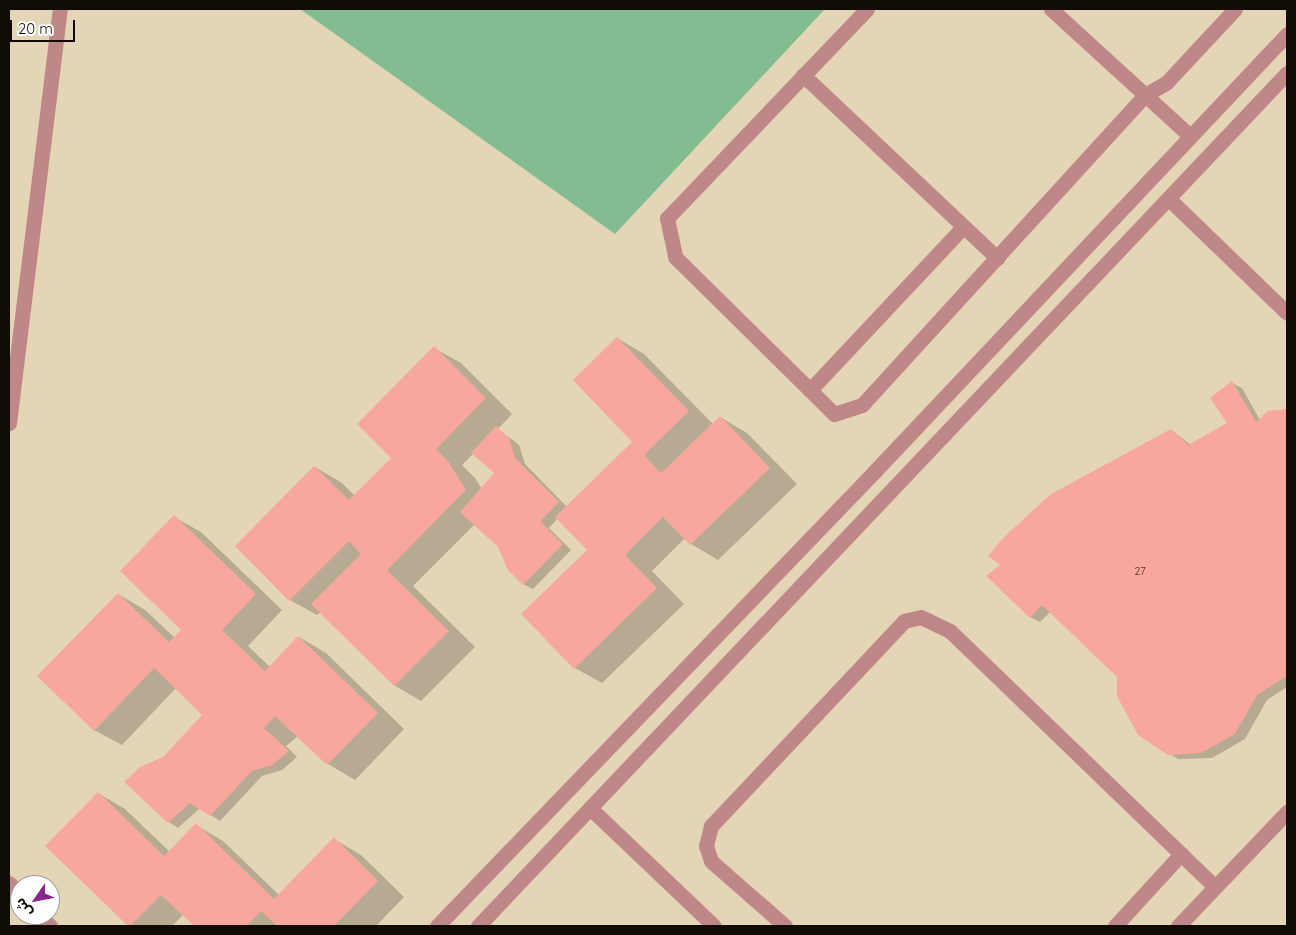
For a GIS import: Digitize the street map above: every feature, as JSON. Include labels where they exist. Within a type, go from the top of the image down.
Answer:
[{"type":"street","points":[[9,423],[60,9]]},
{"type":"street","points":[[866,9],[667,218],[675,257],[834,414],[862,405],[1145,95],[1166,83],[1235,9]]},
{"type":"street","points":[[1051,9],[1190,136]]},
{"type":"street","points":[[437,926],[874,472],[1287,34]]},
{"type":"street","points":[[478,926],[1287,73]]},
{"type":"street","points":[[803,75],[996,258]]},
{"type":"street","points":[[1169,199],[1287,313]]},
{"type":"street","points":[[810,390],[964,227]]},
{"type":"street","points":[[785,926],[711,861],[706,846],[711,826],[904,621],[921,617],[950,631],[1215,887]]},
{"type":"street","points":[[590,808],[714,926]]},
{"type":"street","points":[[1178,926],[1287,812]]},
{"type":"street","points":[[1115,926],[1181,854]]},
{"type":"shaded area","points":[[9,9],[1287,9],[1287,926],[9,926]]},
{"type":"green space","points":[[300,9],[825,9],[615,234]]},
{"type":"building","points":[[617,337],[689,411],[644,455],[661,473],[720,416],[770,468],[690,545],[663,517],[625,555],[657,588],[574,669],[521,614],[587,550],[555,517],[632,442],[573,380]]},
{"type":"building","points":[[434,346],[486,398],[436,449],[448,461],[466,490],[387,570],[449,631],[394,686],[311,604],[361,554],[349,541],[289,601],[235,546],[314,466],[349,500],[391,458],[357,424]]},
{"type":"building","points":[[1232,381],[1256,422],[1268,411],[1287,409],[1287,676],[1257,695],[1235,734],[1201,753],[1168,755],[1138,735],[1117,696],[1117,677],[1042,605],[1030,618],[986,576],[1000,565],[988,556],[1004,537],[1051,494],[1171,429],[1188,445],[1227,423],[1210,398]]},
{"type":"building","points":[[496,426],[509,438],[515,458],[559,502],[540,521],[563,544],[523,585],[508,570],[498,547],[460,512],[494,473],[471,453]]},
{"type":"building","points":[[174,515],[256,594],[222,630],[265,671],[298,636],[378,713],[327,765],[275,716],[264,728],[289,751],[272,765],[252,771],[210,816],[190,803],[168,823],[124,782],[140,767],[163,757],[202,715],[154,668],[94,731],[37,676],[118,593],[169,642],[181,630],[120,571]]},
{"type":"building","points":[[98,792],[164,856],[196,823],[274,899],[334,837],[378,881],[334,926],[277,926],[261,911],[247,926],[194,926],[161,895],[128,926],[45,846]]}]
